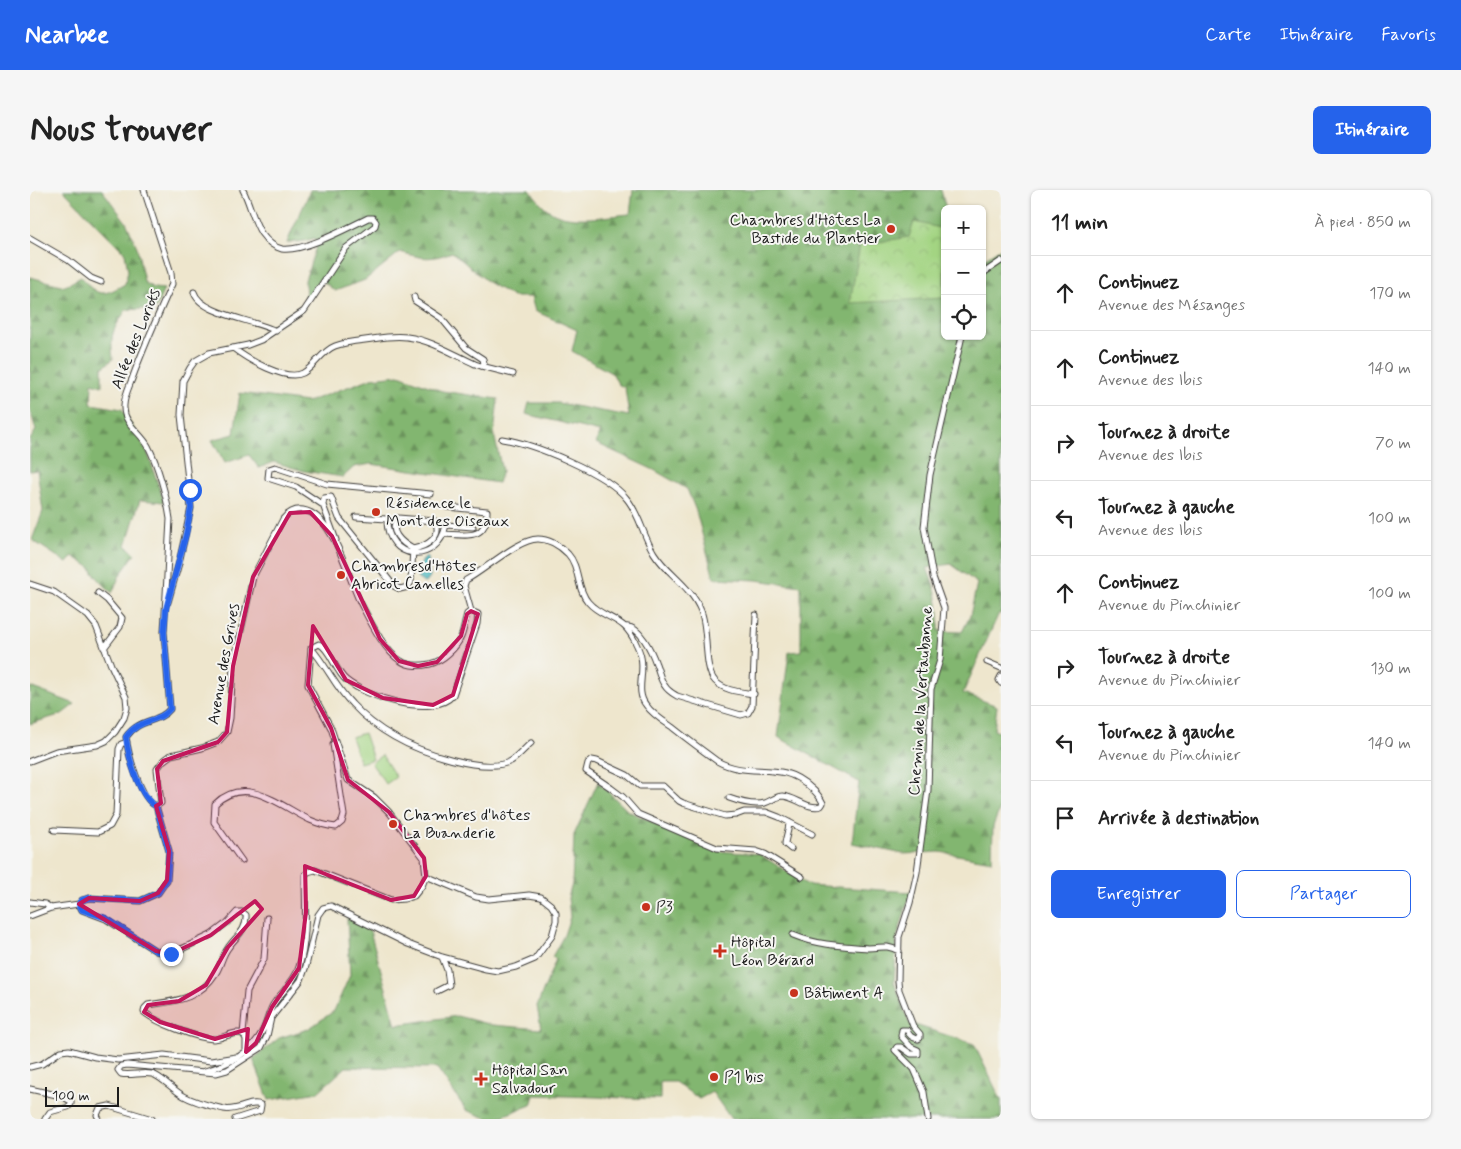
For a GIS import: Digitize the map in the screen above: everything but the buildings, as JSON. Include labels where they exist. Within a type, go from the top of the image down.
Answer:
[{"type":"street","name":"Allée des Loriots","points":[[144,190],[171,273],[172,284],[141,354],[126,395],[124,408],[136,433],[147,444],[167,503],[170,519],[166,609]]},
{"type":"street","points":[[30,916],[51,908],[79,904],[82,900],[89,898],[140,901],[158,893],[167,880],[169,851],[156,806],[150,804],[145,796],[132,764],[126,737],[138,724],[166,714],[170,709],[164,632],[166,609],[191,508],[181,415],[184,381],[195,361],[209,353],[261,340],[304,311],[346,248],[375,226],[376,222],[373,218],[368,218],[309,245],[280,249],[273,246],[260,232],[243,190]]},
{"type":"street","points":[[30,238],[68,260],[91,278],[101,282]]},
{"type":"street","points":[[986,271],[1001,261]]},
{"type":"street","points":[[194,292],[195,297],[209,309],[260,324],[276,331]]},
{"type":"street","points":[[414,297],[415,301],[441,318],[466,348],[483,359],[484,364],[481,366]]},
{"type":"street","points":[[233,348],[276,372],[290,375],[303,373],[334,346],[389,336],[408,337],[426,342],[481,366],[513,374]]},
{"type":"street","name":"Chemin de la Vertaubanne","points":[[928,1119],[924,1092],[914,1069],[895,1050],[897,1047],[911,1054],[918,1054],[918,1050],[911,1047],[901,1036],[902,1030],[907,1030],[909,1036],[915,1039],[920,1038],[920,1034],[913,1026],[899,990],[899,937],[910,903],[917,872],[928,790],[931,689],[940,660],[944,608],[933,576],[924,527],[930,475],[961,340]]},
{"type":"street","points":[[502,439],[540,450],[597,475],[612,484],[626,498],[638,516],[654,553],[687,588],[701,611],[706,627],[708,667],[715,682],[736,691],[754,694]]},
{"type":"street","points":[[431,494],[327,484],[275,468],[269,469],[268,478],[296,487],[323,505],[362,605],[380,639],[399,661],[418,666],[437,662],[452,651],[461,636],[466,614],[471,611]]},
{"type":"street","points":[[323,505],[324,498],[331,497],[339,518],[394,586],[400,589],[408,587],[411,582],[413,551]]},
{"type":"street","points":[[444,534],[473,536],[484,528],[488,521],[488,511],[447,507]]},
{"type":"street","name":"Avenue des Grives","points":[[156,806],[161,803],[157,769],[163,761],[171,755],[202,748],[218,742],[227,732],[230,718],[234,666],[252,577],[283,519],[290,513],[299,510],[310,512],[316,516],[338,545]]},
{"type":"street","points":[[356,516],[387,519],[387,531],[394,545],[413,551],[424,552],[433,548],[444,534],[446,524],[473,527]]},
{"type":"street","points":[[398,518],[435,521],[438,526],[435,537],[424,546],[413,551],[396,537],[394,522],[398,518]]},
{"type":"street","points":[[471,611],[464,586],[466,580],[522,544],[536,539],[546,540],[558,545],[570,556],[580,588],[586,600],[597,611],[625,627],[634,640],[642,657],[642,697],[645,704],[654,714],[717,762],[740,770],[783,771],[792,774],[803,780],[815,791],[822,803],[821,806],[812,807],[784,796],[759,804],[729,798]]},
{"type":"street","points":[[30,584],[54,592],[88,616],[96,626],[126,697],[128,708],[115,732],[106,741],[97,745],[56,751],[30,762]]},
{"type":"street","points":[[98,593],[107,600],[122,618],[120,627],[104,648]]},
{"type":"street","points":[[311,648],[319,644],[324,646],[338,673],[363,692],[403,704],[440,704],[453,695],[477,624],[478,614],[471,611]]},
{"type":"street","points":[[625,627],[634,628],[646,643],[657,664],[663,685],[677,696],[741,715],[748,713],[752,706],[754,694],[753,652],[756,614]]},
{"type":"street","points":[[235,1119],[260,1111],[261,1105],[256,1103],[236,1110],[227,1110],[185,1097],[153,1074],[127,1075],[121,1074],[118,1070],[121,1066],[126,1065],[201,1072],[226,1065],[261,1048],[268,1036],[272,1007],[292,981],[299,968],[306,912],[305,875],[308,872],[315,870],[391,900],[414,896],[422,886],[426,876],[424,858],[389,812],[374,797],[348,780],[331,728],[308,685],[311,648]]},
{"type":"street","points":[[311,648],[323,660],[337,687],[351,704],[373,724],[395,738],[437,756],[463,763],[485,765],[512,761],[531,743]]},
{"type":"street","points":[[987,662],[1001,668]]},
{"type":"street","points":[[1001,676],[999,680],[1001,682]]},
{"type":"street","points":[[242,861],[214,822],[215,804],[223,797],[237,792],[251,793],[274,799],[309,820],[325,826],[336,827],[342,822],[344,815],[331,728]]},
{"type":"street","points":[[54,830],[98,832],[110,826],[116,815],[119,749],[121,744],[127,742]]},
{"type":"street","points":[[802,877],[765,854],[756,851],[717,848],[638,814],[623,797],[586,771],[588,763],[592,760],[597,760],[627,775],[640,786],[664,786],[678,801],[717,814],[725,816],[744,812],[766,812],[812,834]]},
{"type":"street","points":[[744,812],[747,803]]},
{"type":"street","points":[[789,822],[789,832],[785,844],[791,849]]},
{"type":"street","points":[[242,1058],[256,1043],[270,1017],[301,980],[318,915],[323,908],[331,906],[408,944],[442,957],[498,971],[516,967],[535,959],[552,936],[556,913],[551,905],[541,897],[529,895],[489,899],[476,897],[426,876]]},
{"type":"street","points":[[30,902],[46,904],[51,908]]},
{"type":"street","points":[[79,904],[82,910],[106,918],[156,951],[171,954],[211,935],[228,922],[236,912],[242,912],[246,915],[243,930],[228,947],[216,972],[206,985],[195,994],[179,1001],[148,1005],[144,1012],[160,1022],[201,1037],[215,1039],[238,1032],[243,1034]]},
{"type":"street","points":[[246,1052],[246,1040],[243,1034],[247,991],[264,959],[266,918]]},
{"type":"street","points":[[793,935],[812,943],[873,948],[889,946],[899,951]]},
{"type":"street","points":[[437,991],[449,985],[447,970],[442,957]]},
{"type":"street","points":[[30,1067],[42,1064],[61,1051],[69,1050],[95,1057],[118,1060],[164,1055],[211,1061],[242,1058]]},
{"type":"street","points":[[30,1089],[68,1098],[71,1101],[68,1107],[50,1112],[45,1119]]},
{"type":"street","points":[[99,1119],[97,1115],[100,1108],[109,1106],[152,1119]]},
{"type":"highlighted area","points":[[310,512],[332,536],[380,639],[399,661],[418,666],[437,662],[461,636],[467,614],[471,611],[478,614],[453,695],[433,705],[383,698],[346,680],[313,626],[308,685],[331,728],[348,780],[389,812],[424,858],[426,876],[414,896],[391,900],[305,866],[306,912],[299,968],[272,1007],[256,1043],[246,1052],[248,1029],[215,1039],[160,1022],[144,1012],[148,1005],[179,1001],[206,985],[228,947],[262,909],[255,901],[211,935],[171,954],[156,951],[79,904],[89,898],[140,901],[158,893],[167,880],[169,851],[156,806],[161,803],[157,769],[163,761],[218,742],[227,732],[233,666],[253,577],[290,513]]},
{"type":"green space","points":[[63,190],[102,190],[126,222],[137,247],[144,282],[153,288],[164,289],[156,308],[126,310],[113,333],[113,359],[102,368],[102,386],[92,383],[91,404],[122,409],[147,451],[164,502],[140,500],[126,545],[135,554],[120,575],[112,593],[94,574],[91,568],[73,556],[67,563],[32,540],[43,511],[37,470],[30,471],[30,440],[36,430],[30,410],[30,277],[65,286],[81,277],[96,291],[105,293],[125,284],[128,271],[125,253]]},
{"type":"green space","points":[[310,190],[530,190],[546,208],[554,213],[575,218],[586,218],[630,214],[633,190],[941,190],[945,205],[941,205],[941,340],[986,340],[986,257],[1001,248],[1001,614],[999,613],[963,693],[997,706],[994,730],[1001,733],[1001,806],[993,826],[992,861],[940,852],[903,854],[852,843],[859,782],[778,737],[789,652],[801,651],[801,586],[756,580],[714,578],[696,511],[687,489],[654,470],[596,443],[600,432],[526,414],[529,403],[558,403],[629,416],[625,388],[618,384],[613,374],[572,351],[577,330],[535,311],[531,297],[513,297],[488,282],[452,252],[426,258],[400,252],[365,280],[335,291],[320,279],[306,300],[305,280],[316,247],[315,238],[287,243]],"holes":[[[951,564],[977,583],[970,616],[962,632],[939,631],[937,598],[927,568]]]},
{"type":"green space","points":[[914,222],[941,228],[941,298],[850,303],[860,245],[909,237]]},
{"type":"green space","points":[[399,375],[442,391],[498,399],[494,434],[502,471],[498,483],[371,464],[354,467],[343,477],[304,471],[274,462],[259,468],[249,455],[225,463],[212,440],[234,434],[240,393],[307,402],[372,378]]},
{"type":"green space","points":[[30,687],[75,704],[62,714],[30,724]]},
{"type":"green space","points":[[364,733],[373,759],[360,763],[351,737]]},
{"type":"green space","points":[[382,755],[396,777],[386,784],[371,763]]},
{"type":"green space","points":[[598,782],[628,811],[716,851],[759,854],[808,885],[911,892],[897,937],[894,982],[909,1023],[974,1044],[1001,1100],[1001,1119],[731,1119],[712,1092],[699,1099],[675,1082],[660,1082],[660,1099],[534,1095],[531,1105],[494,1119],[489,1119],[466,1110],[437,1068],[346,1067],[318,1092],[269,1100],[253,1059],[279,1038],[308,1029],[334,1011],[350,975],[347,918],[370,931],[396,1025],[457,1016],[492,1025],[541,1029],[537,1006],[556,959],[552,957],[564,935],[570,917],[568,898],[572,884],[574,835]]},
{"type":"water","points":[[426,556],[428,557],[430,576],[427,582],[424,583],[417,578],[421,563]]},
{"type":"place","name":"Chambres d'Hôtes La Bastide du Plantier","points":[[891,229]]},
{"type":"place","name":"Résidence le Mont des Oiseaux","points":[[376,512]]},
{"type":"place","name":"Chambresd'Hôtes Abricot Canelles","points":[[341,575]]},
{"type":"place","name":"Chambres d'hôtes La Buanderie","points":[[393,824]]},
{"type":"place","name":"P3","points":[[646,907]]},
{"type":"place","name":"Hôpital Léon Bérard","points":[[720,951]]},
{"type":"place","name":"Bâtiment A","points":[[794,993]]},
{"type":"place","name":"P1 bis","points":[[714,1077]]},
{"type":"place","name":"Hôpital San Salvadour","points":[[481,1079]]},
{"type":"route","points":[[171,954],[156,951],[106,918],[82,910],[79,904],[82,900],[89,898],[140,901],[158,893],[167,880],[169,851],[156,806],[150,804],[145,796],[132,764],[126,737],[138,724],[166,714],[170,709],[164,632],[166,609],[186,534],[191,508],[190,490]]}]
